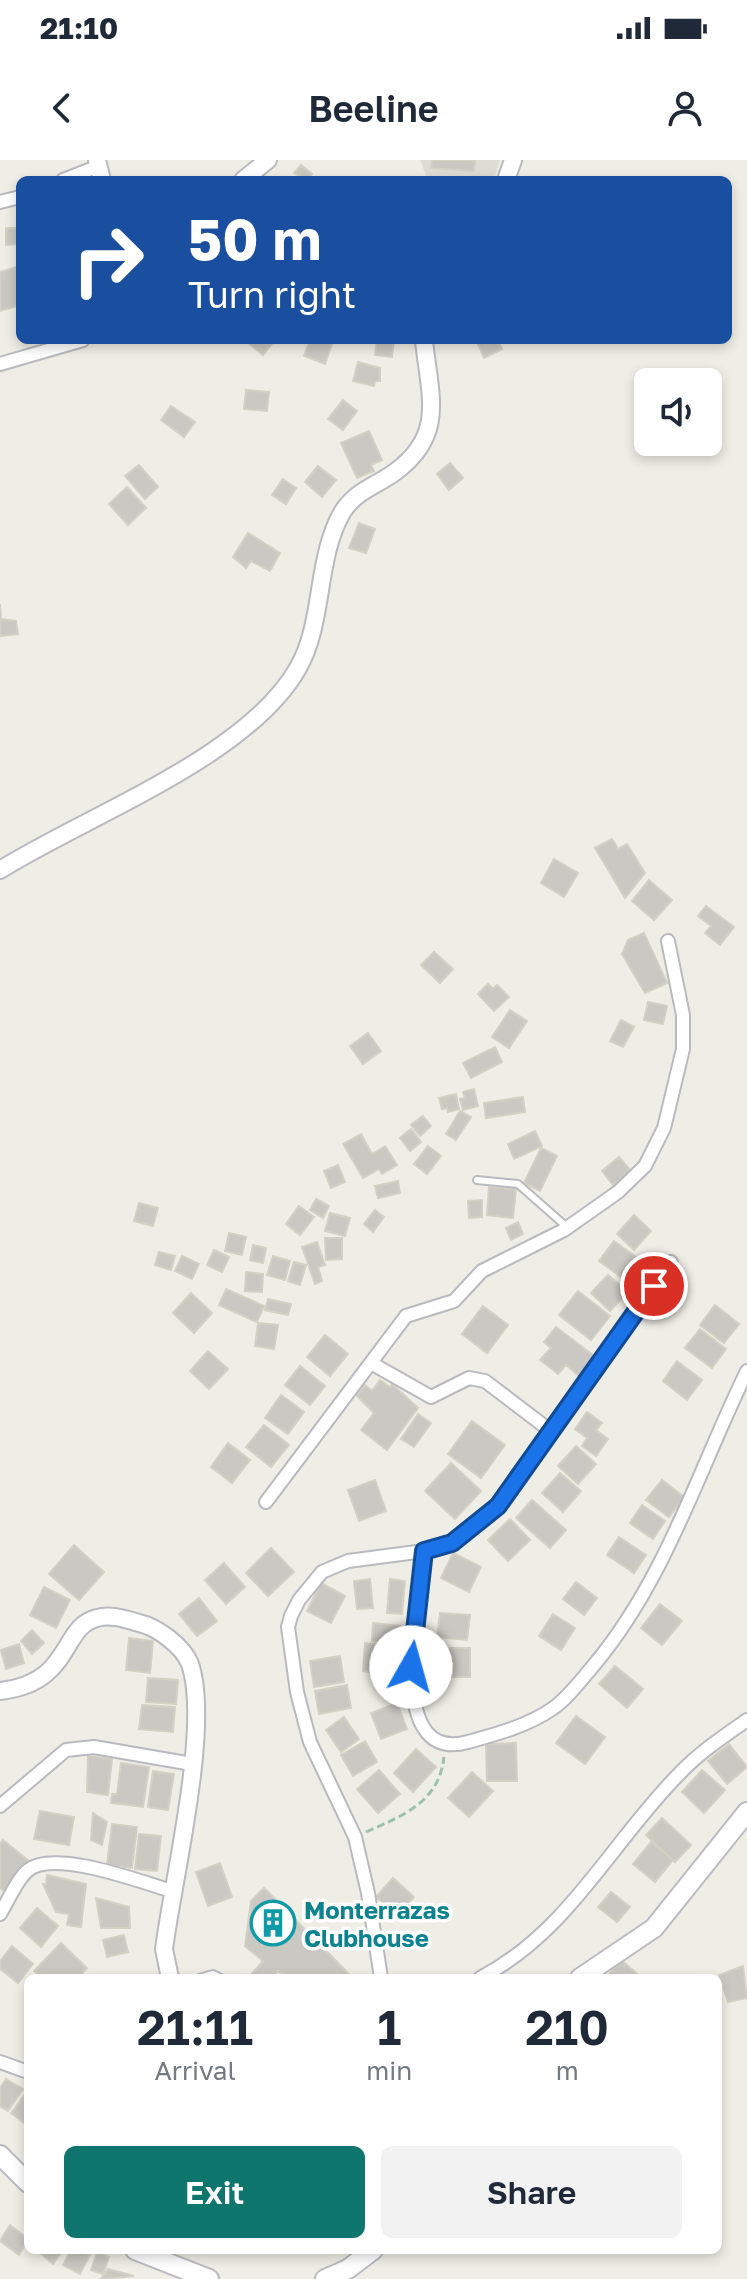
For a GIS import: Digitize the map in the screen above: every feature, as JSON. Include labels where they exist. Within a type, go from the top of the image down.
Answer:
[{"type":"main road","points":[[586,1974],[654,1928],[747,1812]]},
{"type":"main road","points":[[0,2155],[24,2179]]},
{"type":"main road","points":[[145,2254],[209,2279]]},
{"type":"main road","points":[[325,2279],[348,2269],[368,2254]]},
{"type":"street","points":[[248,176],[268,160]]},
{"type":"street","points":[[76,176],[99,169]]},
{"type":"street","points":[[0,364],[69,344]]},
{"type":"street","points":[[0,870],[204,756],[248,728],[282,692],[298,669],[309,644],[343,512],[358,492],[395,472],[428,435],[432,410],[424,344]]},
{"type":"street","points":[[266,1502],[411,1312],[442,1308],[497,1261],[568,1228],[634,1179],[654,1152],[664,1128],[683,1049],[683,1015],[668,941]]},
{"type":"street","points":[[380,1974],[368,1893],[355,1837],[310,1742],[291,1662],[288,1627],[299,1600],[322,1572],[348,1561],[424,1551],[452,1543],[498,1506],[671,1262]]},
{"type":"street","points":[[371,1363],[431,1397],[469,1378],[485,1381],[552,1432]]},
{"type":"street","points":[[424,1551],[411,1667],[412,1697],[419,1721],[434,1740],[457,1745],[490,1736],[542,1715],[576,1687],[641,1601],[670,1547],[747,1371]]},
{"type":"street","points":[[0,1691],[34,1684],[50,1673],[83,1625],[94,1618],[108,1616],[146,1625],[167,1638],[189,1661],[194,1695],[192,1764],[164,1949],[169,1974]]},
{"type":"street","points":[[486,1974],[520,1953],[547,1929],[583,1892],[680,1773],[747,1720]]},
{"type":"street","points":[[0,1806],[57,1756],[74,1748],[94,1747],[192,1764]]},
{"type":"street","points":[[0,1914],[28,1870],[41,1865],[61,1863],[94,1869],[172,1891]]},
{"type":"street","points":[[0,2062],[24,2071]]},
{"type":"lane","points":[[477,1180],[518,1184],[568,1228]]},
{"type":"path","points":[[355,1837],[397,1818],[423,1801],[442,1779],[446,1744]]},
{"type":"shaded area","points":[[420,160],[500,160],[495,176],[426,176]]},
{"type":"building","points":[[432,160],[475,160],[474,171],[431,168]]},
{"type":"building","points":[[301,165],[312,174],[300,176],[294,173]]},
{"type":"building","points":[[6,228],[16,228],[16,244],[6,245]]},
{"type":"building","points":[[16,267],[16,306],[0,311],[0,272]]},
{"type":"building","points":[[250,344],[272,344],[263,355]]},
{"type":"building","points":[[308,344],[332,344],[325,364],[304,356]]},
{"type":"building","points":[[376,344],[394,344],[392,357],[375,355]]},
{"type":"building","points":[[478,344],[500,344],[502,349],[484,358]]},
{"type":"building","points":[[358,362],[380,368],[380,381],[375,381],[374,386],[353,381]]},
{"type":"building","points":[[246,390],[269,392],[267,411],[244,409]]},
{"type":"building","points":[[343,400],[357,411],[343,430],[328,419]]},
{"type":"building","points":[[171,406],[195,422],[184,437],[161,420]]},
{"type":"building","points":[[369,431],[382,460],[371,465],[374,471],[357,478],[341,443]]},
{"type":"building","points":[[450,463],[463,478],[449,490],[437,474]]},
{"type":"building","points":[[139,465],[158,487],[145,499],[125,476]]},
{"type":"building","points":[[318,466],[336,480],[322,497],[305,482]]},
{"type":"building","points":[[283,479],[296,488],[286,504],[272,495]]},
{"type":"building","points":[[127,487],[146,508],[128,525],[109,504]]},
{"type":"building","points":[[359,523],[375,529],[366,553],[349,548]]},
{"type":"building","points":[[248,533],[280,553],[270,571],[251,561],[246,568],[233,557]]},
{"type":"building","points":[[0,604],[1,619],[16,621],[18,634],[0,636]]},
{"type":"building","points":[[612,839],[618,849],[627,844],[645,873],[625,898],[595,848]]},
{"type":"building","points":[[554,859],[578,873],[564,897],[541,883]]},
{"type":"building","points":[[649,880],[672,900],[654,920],[632,901]]},
{"type":"building","points":[[706,906],[734,927],[720,945],[705,933],[711,926],[698,916]]},
{"type":"building","points":[[644,933],[667,983],[645,993],[622,954],[628,940]]},
{"type":"building","points":[[434,952],[453,969],[440,983],[421,965]]},
{"type":"building","points":[[488,984],[493,989],[497,985],[509,997],[494,1011],[478,994]]},
{"type":"building","points":[[648,1002],[667,1006],[663,1024],[644,1020]]},
{"type":"building","points":[[510,1010],[527,1021],[509,1048],[492,1037]]},
{"type":"building","points":[[621,1020],[634,1027],[623,1047],[610,1041]]},
{"type":"building","points":[[368,1033],[381,1051],[363,1064],[350,1046]]},
{"type":"building","points":[[495,1047],[502,1062],[471,1078],[463,1063]]},
{"type":"building","points":[[474,1089],[478,1106],[463,1110],[460,1099],[465,1098],[463,1092]]},
{"type":"building","points":[[456,1094],[459,1109],[448,1112],[447,1108],[442,1109],[439,1098]]},
{"type":"building","points":[[523,1097],[525,1112],[486,1118],[484,1103]]},
{"type":"building","points":[[460,1111],[471,1117],[456,1140],[446,1134]]},
{"type":"building","points":[[423,1116],[431,1126],[420,1136],[411,1125]]},
{"type":"building","points":[[411,1129],[421,1142],[410,1151],[400,1138]]},
{"type":"building","points":[[535,1131],[542,1146],[514,1159],[508,1144]]},
{"type":"building","points":[[361,1134],[372,1154],[385,1146],[397,1165],[382,1174],[379,1169],[363,1178],[343,1144]]},
{"type":"building","points":[[428,1146],[441,1156],[427,1174],[414,1164]]},
{"type":"building","points":[[541,1148],[557,1156],[540,1191],[524,1183]]},
{"type":"building","points":[[619,1157],[630,1170],[613,1185],[602,1171]]},
{"type":"building","points":[[338,1165],[345,1182],[331,1188],[324,1171]]},
{"type":"building","points":[[398,1181],[400,1193],[378,1198],[375,1186]]},
{"type":"building","points":[[489,1187],[516,1189],[513,1218],[487,1215]]},
{"type":"building","points":[[316,1199],[329,1206],[323,1218],[310,1210]]},
{"type":"building","points":[[482,1200],[482,1217],[469,1218],[468,1201]]},
{"type":"building","points":[[139,1203],[158,1208],[153,1226],[134,1221]]},
{"type":"building","points":[[299,1206],[314,1217],[300,1235],[286,1224]]},
{"type":"building","points":[[375,1210],[384,1217],[373,1232],[364,1224]]},
{"type":"building","points":[[330,1213],[350,1218],[345,1236],[325,1231]]},
{"type":"building","points":[[634,1215],[651,1231],[634,1250],[617,1234]]},
{"type":"building","points":[[518,1222],[523,1234],[511,1240],[506,1228]]},
{"type":"building","points":[[229,1233],[246,1237],[242,1255],[225,1251]]},
{"type":"building","points":[[325,1238],[342,1238],[342,1259],[326,1260]]},
{"type":"building","points":[[614,1241],[647,1265],[632,1285],[599,1261]]},
{"type":"building","points":[[317,1242],[325,1265],[318,1267],[322,1281],[315,1284],[302,1247]]},
{"type":"building","points":[[253,1245],[266,1248],[263,1263],[250,1260]]},
{"type":"building","points":[[214,1250],[229,1257],[222,1272],[207,1265]]},
{"type":"building","points":[[159,1252],[175,1256],[171,1270],[155,1265]]},
{"type":"building","points":[[182,1256],[199,1264],[192,1279],[175,1271]]},
{"type":"building","points":[[273,1256],[290,1261],[285,1280],[267,1275]]},
{"type":"building","points":[[294,1262],[306,1265],[300,1285],[288,1281]]},
{"type":"building","points":[[246,1272],[263,1274],[262,1292],[245,1291]]},
{"type":"building","points":[[608,1275],[628,1292],[610,1311],[591,1293]]},
{"type":"building","points":[[226,1289],[264,1306],[257,1322],[219,1305]]},
{"type":"building","points":[[578,1291],[610,1316],[591,1340],[559,1315]]},
{"type":"building","points":[[191,1293],[212,1313],[194,1333],[173,1313]]},
{"type":"building","points":[[268,1299],[291,1304],[288,1315],[265,1310]]},
{"type":"building","points":[[715,1305],[739,1324],[724,1343],[700,1325]]},
{"type":"building","points":[[483,1306],[508,1325],[487,1353],[462,1334]]},
{"type":"building","points":[[258,1323],[278,1325],[274,1349],[255,1346]]},
{"type":"building","points":[[556,1327],[594,1356],[579,1376],[566,1365],[558,1374],[540,1360],[551,1348],[544,1342]]},
{"type":"building","points":[[700,1329],[726,1349],[712,1368],[685,1348]]},
{"type":"building","points":[[325,1335],[348,1354],[330,1376],[307,1357]]},
{"type":"building","points":[[208,1351],[228,1369],[209,1389],[190,1371]]},
{"type":"building","points":[[677,1361],[702,1380],[687,1400],[663,1381]]},
{"type":"building","points":[[300,1366],[325,1386],[310,1405],[285,1385]]},
{"type":"building","points":[[380,1380],[390,1387],[392,1384],[418,1408],[387,1450],[361,1430],[374,1413],[357,1396],[365,1385],[372,1391]]},
{"type":"building","points":[[281,1395],[304,1412],[288,1434],[265,1418]]},
{"type":"building","points":[[587,1412],[602,1423],[596,1430],[608,1439],[596,1456],[582,1446],[587,1438],[575,1429]]},
{"type":"building","points":[[418,1414],[431,1423],[414,1447],[401,1439]]},
{"type":"building","points":[[472,1421],[505,1445],[481,1478],[448,1454]]},
{"type":"building","points":[[264,1425],[289,1445],[271,1467],[246,1447]]},
{"type":"building","points":[[228,1443],[250,1460],[232,1483],[211,1467]]},
{"type":"building","points":[[576,1446],[596,1464],[578,1484],[558,1466]]},
{"type":"building","points":[[451,1463],[481,1491],[455,1519],[425,1491]]},
{"type":"building","points":[[560,1473],[581,1491],[563,1512],[542,1493]]},
{"type":"building","points":[[375,1480],[386,1511],[359,1521],[348,1490]]},
{"type":"building","points":[[662,1480],[684,1497],[669,1517],[646,1500]]},
{"type":"building","points":[[532,1500],[566,1530],[550,1548],[516,1518]]},
{"type":"building","points":[[642,1505],[665,1521],[653,1539],[630,1523]]},
{"type":"building","points":[[510,1519],[530,1540],[508,1561],[488,1540]]},
{"type":"building","points":[[619,1537],[646,1555],[634,1573],[607,1555]]},
{"type":"building","points":[[74,1545],[104,1572],[79,1600],[49,1574]]},
{"type":"building","points":[[271,1548],[294,1572],[268,1596],[246,1573]]},
{"type":"building","points":[[453,1553],[481,1567],[469,1592],[441,1578]]},
{"type":"building","points":[[224,1563],[245,1587],[226,1604],[205,1580]]},
{"type":"building","points":[[370,1579],[373,1608],[357,1609],[354,1581]]},
{"type":"building","points":[[390,1579],[405,1581],[402,1614],[387,1613]]},
{"type":"building","points":[[576,1582],[597,1598],[584,1615],[563,1599]]},
{"type":"building","points":[[321,1583],[345,1596],[331,1623],[307,1611]]},
{"type":"building","points":[[44,1587],[70,1600],[56,1628],[30,1615]]},
{"type":"building","points":[[199,1598],[217,1621],[197,1636],[179,1614]]},
{"type":"building","points":[[660,1604],[682,1621],[662,1645],[641,1628]]},
{"type":"building","points":[[440,1613],[470,1615],[467,1640],[437,1637]]},
{"type":"building","points":[[553,1614],[575,1628],[561,1650],[539,1636]]},
{"type":"building","points":[[373,1623],[400,1626],[399,1643],[372,1641]]},
{"type":"building","points":[[32,1630],[44,1643],[32,1654],[21,1641]]},
{"type":"building","points":[[129,1638],[153,1641],[150,1673],[126,1670]]},
{"type":"building","points":[[365,1643],[394,1646],[391,1674],[363,1671]]},
{"type":"building","points":[[19,1644],[24,1663],[6,1669],[1,1650]]},
{"type":"building","points":[[435,1648],[470,1648],[470,1677],[435,1677]]},
{"type":"building","points":[[340,1656],[344,1682],[314,1687],[310,1661]]},
{"type":"building","points":[[615,1666],[643,1689],[627,1708],[599,1684]]},
{"type":"building","points":[[148,1678],[178,1680],[176,1704],[146,1702]]},
{"type":"building","points":[[347,1685],[351,1708],[319,1714],[315,1691]]},
{"type":"building","points":[[397,1703],[407,1729],[381,1739],[371,1713]]},
{"type":"building","points":[[142,1705],[175,1707],[173,1732],[139,1729]]},
{"type":"building","points":[[576,1716],[605,1737],[585,1764],[556,1743]]},
{"type":"building","points":[[344,1717],[359,1739],[341,1752],[326,1730]]},
{"type":"building","points":[[365,1741],[377,1762],[353,1776],[341,1755]]},
{"type":"building","points":[[516,1743],[517,1781],[487,1781],[486,1744]]},
{"type":"building","points":[[729,1744],[747,1767],[727,1784],[708,1761]]},
{"type":"building","points":[[416,1749],[436,1767],[413,1792],[394,1773]]},
{"type":"building","points":[[88,1756],[112,1759],[108,1795],[87,1792]]},
{"type":"building","points":[[121,1763],[149,1767],[143,1807],[111,1803],[112,1794],[117,1794]]},
{"type":"building","points":[[379,1770],[400,1794],[378,1813],[357,1789]]},
{"type":"building","points":[[702,1770],[725,1790],[704,1813],[682,1792]]},
{"type":"building","points":[[153,1771],[174,1774],[168,1810],[148,1807]]},
{"type":"building","points":[[472,1772],[493,1791],[469,1817],[448,1798]]},
{"type":"building","points":[[40,1811],[74,1817],[69,1845],[34,1839]]},
{"type":"building","points":[[93,1813],[107,1822],[102,1845],[91,1840]]},
{"type":"building","points":[[662,1818],[691,1845],[675,1862],[646,1835]]},
{"type":"building","points":[[112,1824],[137,1827],[132,1868],[107,1865]]},
{"type":"building","points":[[139,1834],[161,1836],[157,1871],[135,1869]]},
{"type":"building","points":[[3,1840],[30,1862],[5,1892],[0,1888],[0,1844]]},
{"type":"building","points":[[651,1842],[673,1860],[655,1882],[633,1864]]},
{"type":"building","points":[[220,1863],[232,1897],[208,1906],[196,1872]]},
{"type":"building","points":[[47,1875],[86,1884],[81,1927],[67,1925],[69,1914],[56,1912],[43,1884],[46,1884]]},
{"type":"building","points":[[393,1878],[414,1897],[397,1916],[376,1897]]},
{"type":"building","name":"Monterrazas Clubhouse","points":[[264,1888],[349,1974],[281,1974],[278,1971],[275,1974],[252,1974],[263,1961],[245,1946],[251,1901]]},
{"type":"building","points":[[611,1892],[630,1907],[617,1922],[598,1907]]},
{"type":"building","points":[[96,1898],[129,1907],[130,1928],[101,1928]]},
{"type":"building","points":[[37,1908],[58,1926],[41,1947],[20,1928]]},
{"type":"building","points":[[124,1935],[128,1952],[107,1957],[103,1940]]},
{"type":"building","points":[[61,1943],[87,1968],[82,1974],[37,1974],[34,1971]]},
{"type":"building","points":[[12,1946],[33,1964],[18,1983],[0,1969],[0,1961]]},
{"type":"building","points":[[621,1960],[637,1974],[609,1974]]},
{"type":"building","points":[[743,1966],[747,1998],[728,2002],[722,1974]]},
{"type":"building","points":[[6,2079],[23,2089],[8,2111],[0,2106],[0,2088]]},
{"type":"building","points":[[24,2095],[24,2123],[11,2113]]},
{"type":"building","points":[[10,2225],[24,2236],[24,2246],[19,2255],[0,2241]]},
{"type":"building","points":[[42,2254],[60,2254],[53,2264]]},
{"type":"building","points":[[69,2254],[90,2255],[80,2274],[63,2265]]},
{"type":"building","points":[[97,2254],[109,2257],[103,2274],[91,2270]]},
{"type":"building","points":[[108,2269],[134,2276],[101,2279]]},
{"type":"place","name":"Monterrazas Clubhouse","points":[[273,1923]]},
{"type":"route","points":[[411,1667],[424,1551],[452,1543],[498,1506],[654,1286]]}]
